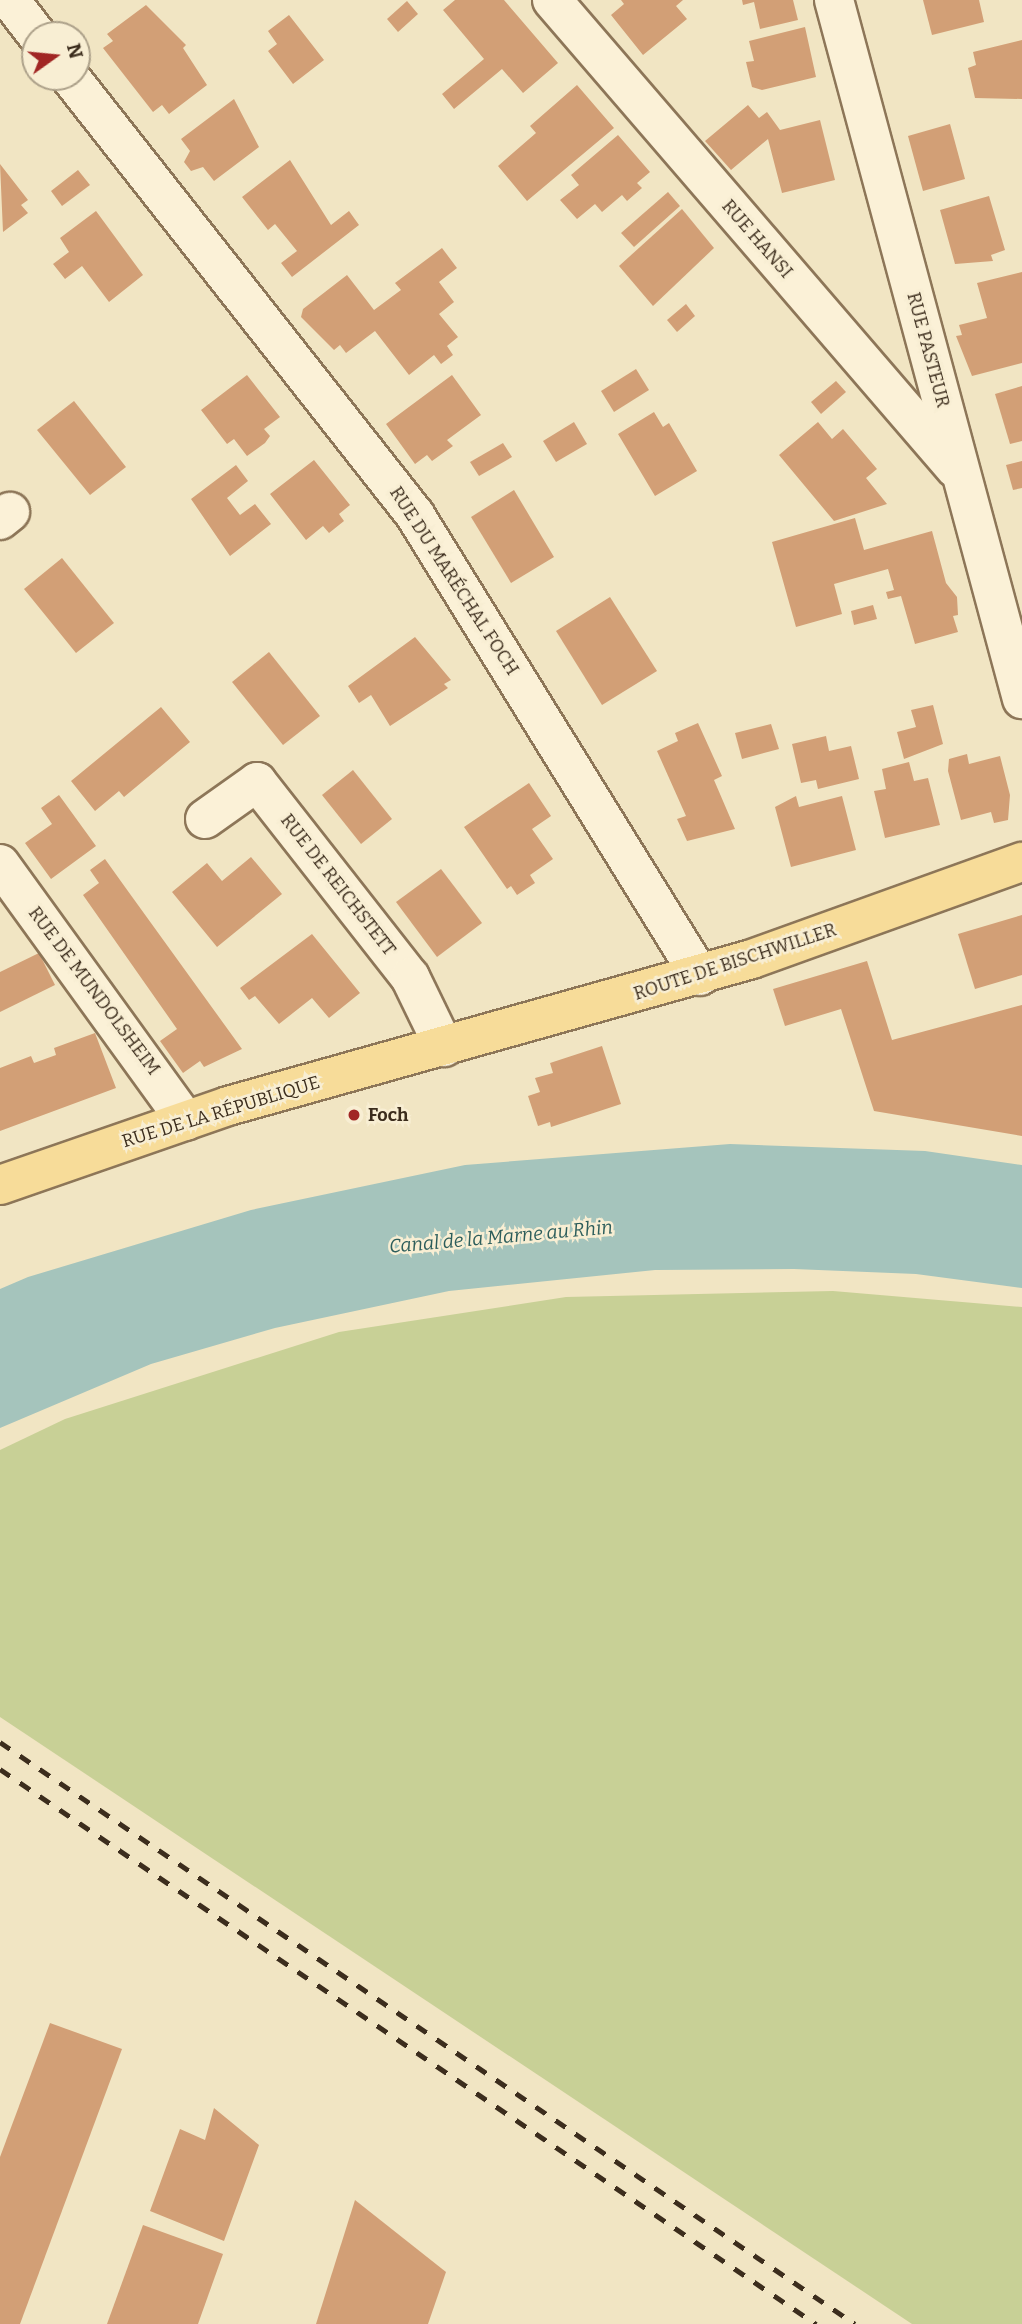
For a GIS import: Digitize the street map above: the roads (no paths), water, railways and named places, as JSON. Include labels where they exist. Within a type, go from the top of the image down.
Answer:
[{"type":"main road","name":"ROUTE DE BISCHWILLER","points":[[444,1047],[700,976],[1022,862]]},
{"type":"main road","name":"RUE DE LA RÉPUBLIQUE","points":[[0,1185],[186,1121],[444,1047]]},
{"type":"street","points":[[10,0],[26,21]]},
{"type":"street","name":"RUE HANSI","points":[[552,0],[963,477]]},
{"type":"street","name":"RUE PASTEUR","points":[[834,0],[1022,699]]},
{"type":"street","name":"RUE DU MARÉCHAL FOCH","points":[[81,91],[415,515],[700,976]]},
{"type":"street","name":"RUE DE REICHSTETT","points":[[205,820],[257,782],[410,977],[444,1047]]},
{"type":"street","name":"RUE DE MUNDOLSHEIM","points":[[0,864],[186,1121]]},
{"type":"water","name":"Canal de la Marne au Rhin","points":[[730,1144],[925,1151],[1022,1165],[1022,1288],[916,1274],[794,1269],[655,1270],[449,1291],[275,1328],[151,1364],[0,1428],[0,1289],[28,1277],[251,1210],[465,1165]]},
{"type":"railway","points":[[0,1742],[855,2324]]},
{"type":"railway","points":[[0,1769],[816,2324]]},
{"type":"place","name":"Foch","points":[[354,1115]]}]
